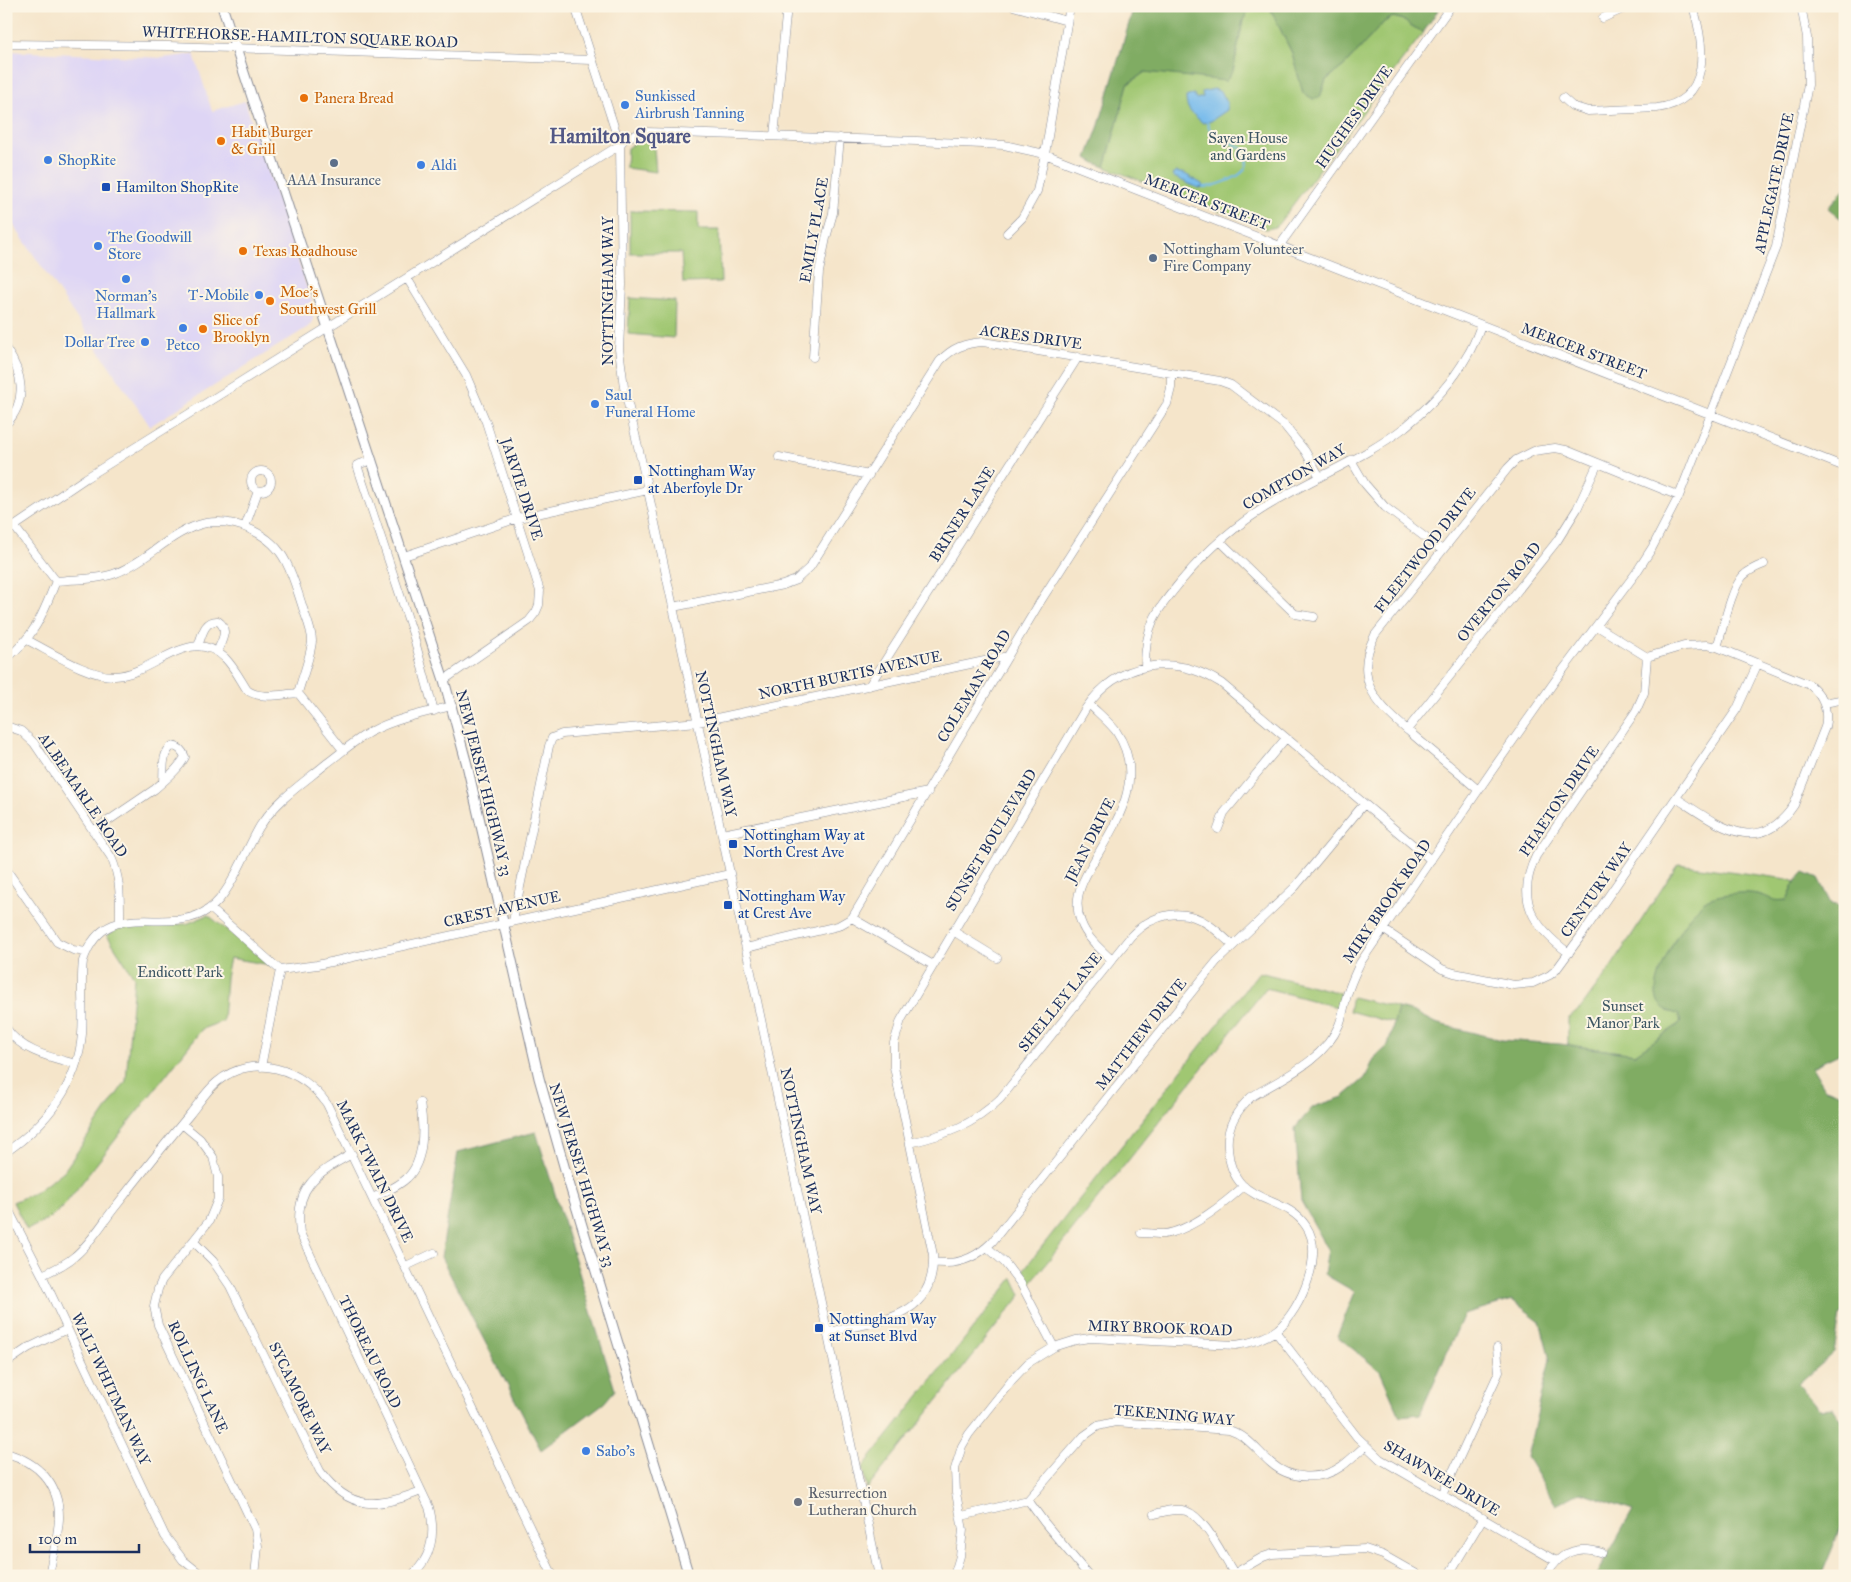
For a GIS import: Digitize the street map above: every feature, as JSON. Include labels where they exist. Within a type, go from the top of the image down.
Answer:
[{"type":"main road","name":"NEW JERSEY HIGHWAY 33","points":[[222,6],[452,706],[468,766],[522,1011],[556,1137],[689,1576]]},
{"type":"street","name":"NOTTINGHAM WAY","points":[[575,6],[620,145],[622,285],[619,349],[621,370],[722,834],[879,1576]]},
{"type":"street","points":[[774,136],[787,6]]},
{"type":"street","points":[[1013,6],[1067,21]]},
{"type":"street","points":[[1007,233],[1022,218],[1037,191],[1070,6]]},
{"type":"street","name":"HUGHES DRIVE","points":[[1280,245],[1451,6]]},
{"type":"street","points":[[1603,18],[1629,6]]},
{"type":"street","points":[[1563,98],[1572,106],[1588,111],[1666,107],[1682,100],[1695,86],[1701,69],[1701,40],[1693,6]]},
{"type":"street","name":"APPLEGATE DRIVE","points":[[1711,416],[1776,247],[1808,85],[1807,37],[1801,6]]},
{"type":"street","name":"WHITEHORSE-HAMILTON SQUARE ROAD","points":[[6,44],[236,48],[592,60]]},
{"type":"street","name":"MERCER STREET","points":[[6,532],[86,478],[620,145],[625,138],[646,132],[1004,145],[1045,154],[1845,467]]},
{"type":"street","name":"EMILY PLACE","points":[[814,357],[819,272],[833,213],[840,138]]},
{"type":"street","name":"JARVIE DRIVE","points":[[407,278],[466,375],[486,422],[540,591],[539,605],[529,621],[444,680]]},
{"type":"street","name":"COMPTON WAY","points":[[1145,667],[1146,640],[1156,612],[1186,576],[1220,541],[1260,510],[1385,441],[1404,427],[1439,394],[1468,356],[1481,325]]},
{"type":"street","name":"ACRES DRIVE","points":[[673,607],[783,586],[796,580],[810,567],[940,361],[954,349],[972,342],[983,342],[1220,381],[1238,389],[1284,425],[1305,451],[1320,477]]},
{"type":"street","points":[[6,349],[16,366],[22,387],[17,409],[6,424]]},
{"type":"street","name":"BRINER LANE","points":[[869,686],[1078,358]]},
{"type":"street","name":"COLEMAN ROAD","points":[[852,918],[1040,602],[1167,404],[1171,388],[1171,373]]},
{"type":"street","name":"MIRY BROOK ROAD","points":[[954,1576],[962,1542],[962,1516],[955,1481],[958,1458],[962,1446],[969,1434],[1018,1372],[1040,1355],[1054,1347],[1076,1340],[1102,1337],[1236,1345],[1258,1340],[1275,1331],[1287,1320],[1299,1300],[1313,1262],[1313,1243],[1310,1233],[1299,1218],[1291,1212],[1259,1197],[1244,1186],[1234,1173],[1228,1154],[1228,1133],[1236,1113],[1251,1098],[1311,1060],[1326,1047],[1339,1026],[1352,978],[1360,963],[1557,678],[1642,565],[1679,496],[1711,416]]},
{"type":"street","name":"FLEETWOOD DRIVE","points":[[1478,790],[1386,712],[1373,696],[1366,675],[1367,654],[1375,635],[1508,468],[1525,454],[1544,448],[1566,450],[1679,496]]},
{"type":"street","points":[[780,457],[868,475]]},
{"type":"street","points":[[372,460],[357,465],[413,634],[434,711]]},
{"type":"street","points":[[1351,460],[1365,484],[1385,507],[1442,550]]},
{"type":"street","name":"OVERTON ROAD","points":[[1407,730],[1557,541],[1577,509],[1598,463]]},
{"type":"street","points":[[404,556],[518,518],[648,490]]},
{"type":"street","points":[[245,527],[258,491]]},
{"type":"street","points":[[56,581],[115,573],[186,530],[199,525],[218,522],[245,527],[272,543],[286,560],[292,573],[312,641],[298,693]]},
{"type":"street","points":[[14,526],[56,581]]},
{"type":"street","points":[[1220,541],[1295,614],[1314,618]]},
{"type":"street","points":[[1717,648],[1736,588],[1742,577],[1749,570],[1764,564]]},
{"type":"street","points":[[6,659],[27,640],[42,617],[56,581]]},
{"type":"street","points":[[198,646],[207,625],[210,622],[218,621],[224,627],[224,632],[217,652]]},
{"type":"street","points":[[1597,626],[1646,657],[1695,644],[1717,648],[1810,685],[1821,696],[1827,719],[1825,727],[1794,805],[1788,814],[1773,827],[1755,833],[1735,832],[1725,829],[1676,798]]},
{"type":"street","points":[[27,640],[92,672],[113,676],[136,672],[179,649],[198,646],[217,652],[230,664],[251,693],[262,696],[298,693]]},
{"type":"street","name":"NORTH BURTIS AVENUE","points":[[512,921],[552,738],[562,734],[698,722],[1008,656]]},
{"type":"street","name":"PHAETON DRIVE","points":[[1569,953],[1547,936],[1534,918],[1528,898],[1529,875],[1536,856],[1636,711],[1644,693],[1646,657]]},
{"type":"street","name":"CENTURY WAY","points":[[1383,930],[1442,969],[1454,973],[1514,985],[1533,984],[1542,980],[1556,970],[1569,953],[1737,710],[1758,663]]},
{"type":"street","name":"SUNSET BOULEVARD","points":[[827,1332],[887,1320],[904,1313],[913,1307],[926,1291],[933,1272],[933,1262],[894,1067],[894,1043],[901,1020],[953,931],[1089,704],[1109,684],[1120,676],[1145,667],[1176,665],[1210,676],[1221,683],[1431,860]]},
{"type":"street","points":[[298,693],[344,750]]},
{"type":"street","points":[[1824,703],[1845,699]]},
{"type":"street","name":"JEAN DRIVE","points":[[1089,704],[1116,732],[1126,753],[1129,765],[1128,790],[1125,802],[1081,883],[1077,903],[1080,919],[1086,933],[1112,960]]},
{"type":"street","points":[[6,1152],[31,1133],[52,1110],[69,1082],[76,1064],[82,1034],[82,971],[86,952],[94,939],[102,931],[120,923],[183,920],[198,916],[210,908],[222,896],[256,833],[274,808],[344,750],[381,726],[452,706]]},
{"type":"street","name":"ALBEMARLE ROAD","points":[[6,726],[21,731],[34,742],[111,857],[117,872],[120,890],[120,923]]},
{"type":"street","points":[[1218,829],[1224,813],[1286,738]]},
{"type":"street","points":[[93,831],[163,782]]},
{"type":"street","points":[[722,834],[928,792]]},
{"type":"street","name":"MATTHEW DRIVE","points":[[933,1262],[959,1262],[970,1258],[987,1247],[1203,978],[1234,945],[1280,904],[1364,804]]},
{"type":"street","points":[[6,869],[58,942],[73,950],[86,952]]},
{"type":"street","name":"CREST AVENUE","points":[[280,970],[317,965],[730,874]]},
{"type":"street","points":[[210,908],[280,970],[261,1067]]},
{"type":"street","name":"SHELLEY LANE","points":[[910,1143],[950,1132],[989,1110],[1131,936],[1146,923],[1163,916],[1183,914],[1201,920],[1234,945]]},
{"type":"street","points":[[746,948],[838,926],[852,918],[933,966]]},
{"type":"street","points":[[953,931],[997,958]]},
{"type":"street","points":[[6,1028],[16,1040],[36,1052],[76,1064]]},
{"type":"street","name":"MARK TWAIN DRIVE","points":[[42,1275],[67,1262],[82,1248],[217,1082],[237,1071],[261,1067],[285,1070],[300,1077],[314,1087],[327,1104],[554,1576]]},
{"type":"street","points":[[373,1198],[402,1182],[414,1169],[419,1156],[423,1120],[420,1104]]},
{"type":"street","name":"ROLLING LANE","points":[[182,1124],[200,1139],[213,1157],[218,1178],[218,1199],[209,1221],[162,1280],[155,1297],[155,1316],[255,1529],[258,1546],[255,1576]]},
{"type":"street","name":"THOREAU ROAD","points":[[352,1154],[326,1168],[310,1183],[300,1202],[298,1212],[300,1233],[421,1490],[432,1518],[432,1541],[425,1560],[414,1575]]},
{"type":"street","points":[[1141,1233],[1166,1234],[1182,1228],[1214,1210],[1244,1186]]},
{"type":"street","name":"WALT WHITMAN WAY","points":[[6,1204],[42,1275],[165,1536],[173,1548],[192,1568],[203,1576]]},
{"type":"street","name":"SYCAMORE WAY","points":[[193,1241],[213,1261],[230,1286],[320,1471],[328,1481],[346,1496],[367,1503],[390,1502],[421,1490]]},
{"type":"street","points":[[987,1247],[1014,1274],[1054,1347]]},
{"type":"street","points":[[406,1266],[434,1253]]},
{"type":"street","points":[[6,1363],[28,1348],[67,1329]]},
{"type":"street","name":"SHAWNEE DRIVE","points":[[1275,1331],[1365,1446],[1380,1459],[1556,1561]]},
{"type":"street","points":[[1442,1495],[1499,1372],[1497,1348]]},
{"type":"street","name":"TEKENING WAY","points":[[1028,1500],[1084,1436],[1098,1426],[1107,1423],[1229,1430],[1245,1437],[1280,1470],[1300,1476],[1316,1476],[1332,1472],[1341,1467],[1365,1446]]},
{"type":"street","points":[[6,1453],[22,1457],[39,1469],[52,1487],[56,1498],[59,1519],[49,1576]]},
{"type":"street","points":[[962,1516],[1028,1500],[1089,1576]]},
{"type":"street","points":[[1155,1514],[1178,1510],[1193,1514],[1203,1524],[1232,1574],[1272,1554],[1365,1549],[1384,1555],[1420,1576]]},
{"type":"street","points":[[1448,1576],[1483,1518]]},
{"type":"street","points":[[1546,1576],[1556,1561],[1570,1552],[1588,1549],[1602,1553]]},
{"type":"street","points":[[187,1576],[192,1568]]},
{"type":"shaded area","points":[[6,51],[163,58],[194,54],[212,111],[245,101],[314,309],[312,322],[308,327],[150,426],[6,214]]},
{"type":"green space","points":[[1134,6],[1251,6],[1243,20],[1233,71],[1226,81],[1145,72],[1128,84],[1105,167],[1087,158],[1099,125]]},
{"type":"green space","name":"Sayen House and Gardens","points":[[1251,6],[1269,6],[1292,53],[1303,92],[1320,97],[1326,80],[1345,65],[1384,22],[1393,17],[1401,19],[1423,33],[1276,227],[1266,229],[1105,167],[1128,84],[1145,72],[1226,80],[1233,71],[1243,20]]},
{"type":"green space","points":[[1269,6],[1440,7],[1423,33],[1401,19],[1393,17],[1384,22],[1345,65],[1326,80],[1320,97],[1313,99],[1303,93],[1292,53]]},
{"type":"green space","points":[[653,136],[656,172],[626,168],[627,148],[639,140]]},
{"type":"green space","points":[[1845,188],[1845,222],[1828,208]]},
{"type":"green space","points":[[630,211],[698,212],[698,230],[719,230],[721,282],[683,283],[681,253],[630,253]]},
{"type":"green space","points":[[630,298],[675,301],[674,338],[628,334]]},
{"type":"green space","name":"Sunset Manor Park","points":[[1678,864],[1787,879],[1795,882],[1787,900],[1775,901],[1758,894],[1667,1011],[1678,1014],[1681,1023],[1635,1054],[1568,1045],[1568,1019],[1581,1008],[1609,970]]},
{"type":"green space","points":[[1804,872],[1818,878],[1831,904],[1845,907],[1845,1051],[1812,1067],[1825,1089],[1845,1095],[1845,1312],[1840,1316],[1834,1352],[1798,1384],[1819,1409],[1833,1408],[1845,1426],[1845,1518],[1821,1576],[1596,1576],[1633,1510],[1581,1492],[1556,1505],[1527,1457],[1550,1359],[1540,1321],[1512,1300],[1464,1314],[1420,1414],[1400,1416],[1380,1371],[1337,1336],[1355,1292],[1324,1274],[1328,1249],[1301,1201],[1295,1128],[1313,1107],[1343,1097],[1365,1078],[1375,1057],[1388,1045],[1398,1008],[1414,1012],[1435,1023],[1502,1040],[1560,1044],[1635,1054],[1681,1023],[1678,1014],[1668,1011],[1660,1005],[1656,989],[1664,961],[1672,945],[1690,916],[1700,905],[1713,897],[1739,893],[1762,895],[1774,900],[1787,900],[1795,882]]},
{"type":"green space","name":"Endicott Park","points":[[208,915],[271,965],[230,958],[226,978],[223,1021],[202,1029],[62,1208],[50,1218],[27,1230],[13,1202],[36,1192],[64,1171],[126,1081],[134,977],[107,935],[123,926],[186,924]]},
{"type":"green space","points":[[1259,972],[1340,993],[1337,1007],[1266,988],[1028,1286],[1021,1273]]},
{"type":"green space","points":[[1352,997],[1398,1008],[1394,1023],[1349,1011]]},
{"type":"green space","points":[[536,1132],[615,1390],[604,1403],[541,1450],[441,1257],[458,1152]]},
{"type":"green space","points":[[1013,1278],[1021,1295],[867,1489],[863,1467]]},
{"type":"water","points":[[1214,89],[1224,97],[1227,103],[1227,110],[1211,121],[1203,123],[1189,109],[1186,97],[1194,94],[1196,99],[1203,97],[1202,92]]},
{"type":"water","points":[[1176,172],[1185,174],[1202,184],[1203,187],[1198,188],[1174,177],[1172,175]]},
{"type":"waterway","points":[[1203,187],[1215,185],[1238,176],[1247,165],[1242,148],[1216,135],[1207,122]]},
{"type":"place","name":"Panera Bread","points":[[304,98]]},
{"type":"place","name":"Sunkissed Airbrush Tanning","points":[[625,105]]},
{"type":"place","name":"Habit Burger & Grill","points":[[221,141]]},
{"type":"place","name":"ShopRite","points":[[48,160]]},
{"type":"place","name":"AAA Insurance","points":[[334,163]]},
{"type":"place","name":"Aldi","points":[[421,165]]},
{"type":"place","name":"Hamilton ShopRite","points":[[106,187]]},
{"type":"place","name":"The Goodwill Store","points":[[98,246]]},
{"type":"place","name":"Texas Roadhouse","points":[[243,251]]},
{"type":"place","name":"Nottingham Volunteer Fire Company","points":[[1153,258]]},
{"type":"place","name":"Norman's Hallmark","points":[[126,279]]},
{"type":"place","name":"T-Mobile","points":[[259,295]]},
{"type":"place","name":"Moe's Southwest Grill","points":[[270,301]]},
{"type":"place","name":"Petco","points":[[183,328]]},
{"type":"place","name":"Slice of Brooklyn","points":[[203,329]]},
{"type":"place","name":"Dollar Tree","points":[[145,342]]},
{"type":"place","name":"Saul Funeral Home","points":[[595,404]]},
{"type":"place","name":"Nottingham Way at Aberfoyle Dr","points":[[638,480]]},
{"type":"place","name":"Nottingham Way at North Crest Ave","points":[[733,844]]},
{"type":"place","name":"Nottingham Way at Crest Ave","points":[[728,905]]},
{"type":"place","name":"Nottingham Way at Sunset Blvd","points":[[819,1328]]},
{"type":"place","name":"Sabo's","points":[[586,1451]]},
{"type":"place","name":"Resurrection Lutheran Church","points":[[798,1502]]},
{"type":"district","name":"Hamilton Square","points":[[620,136]]}]
